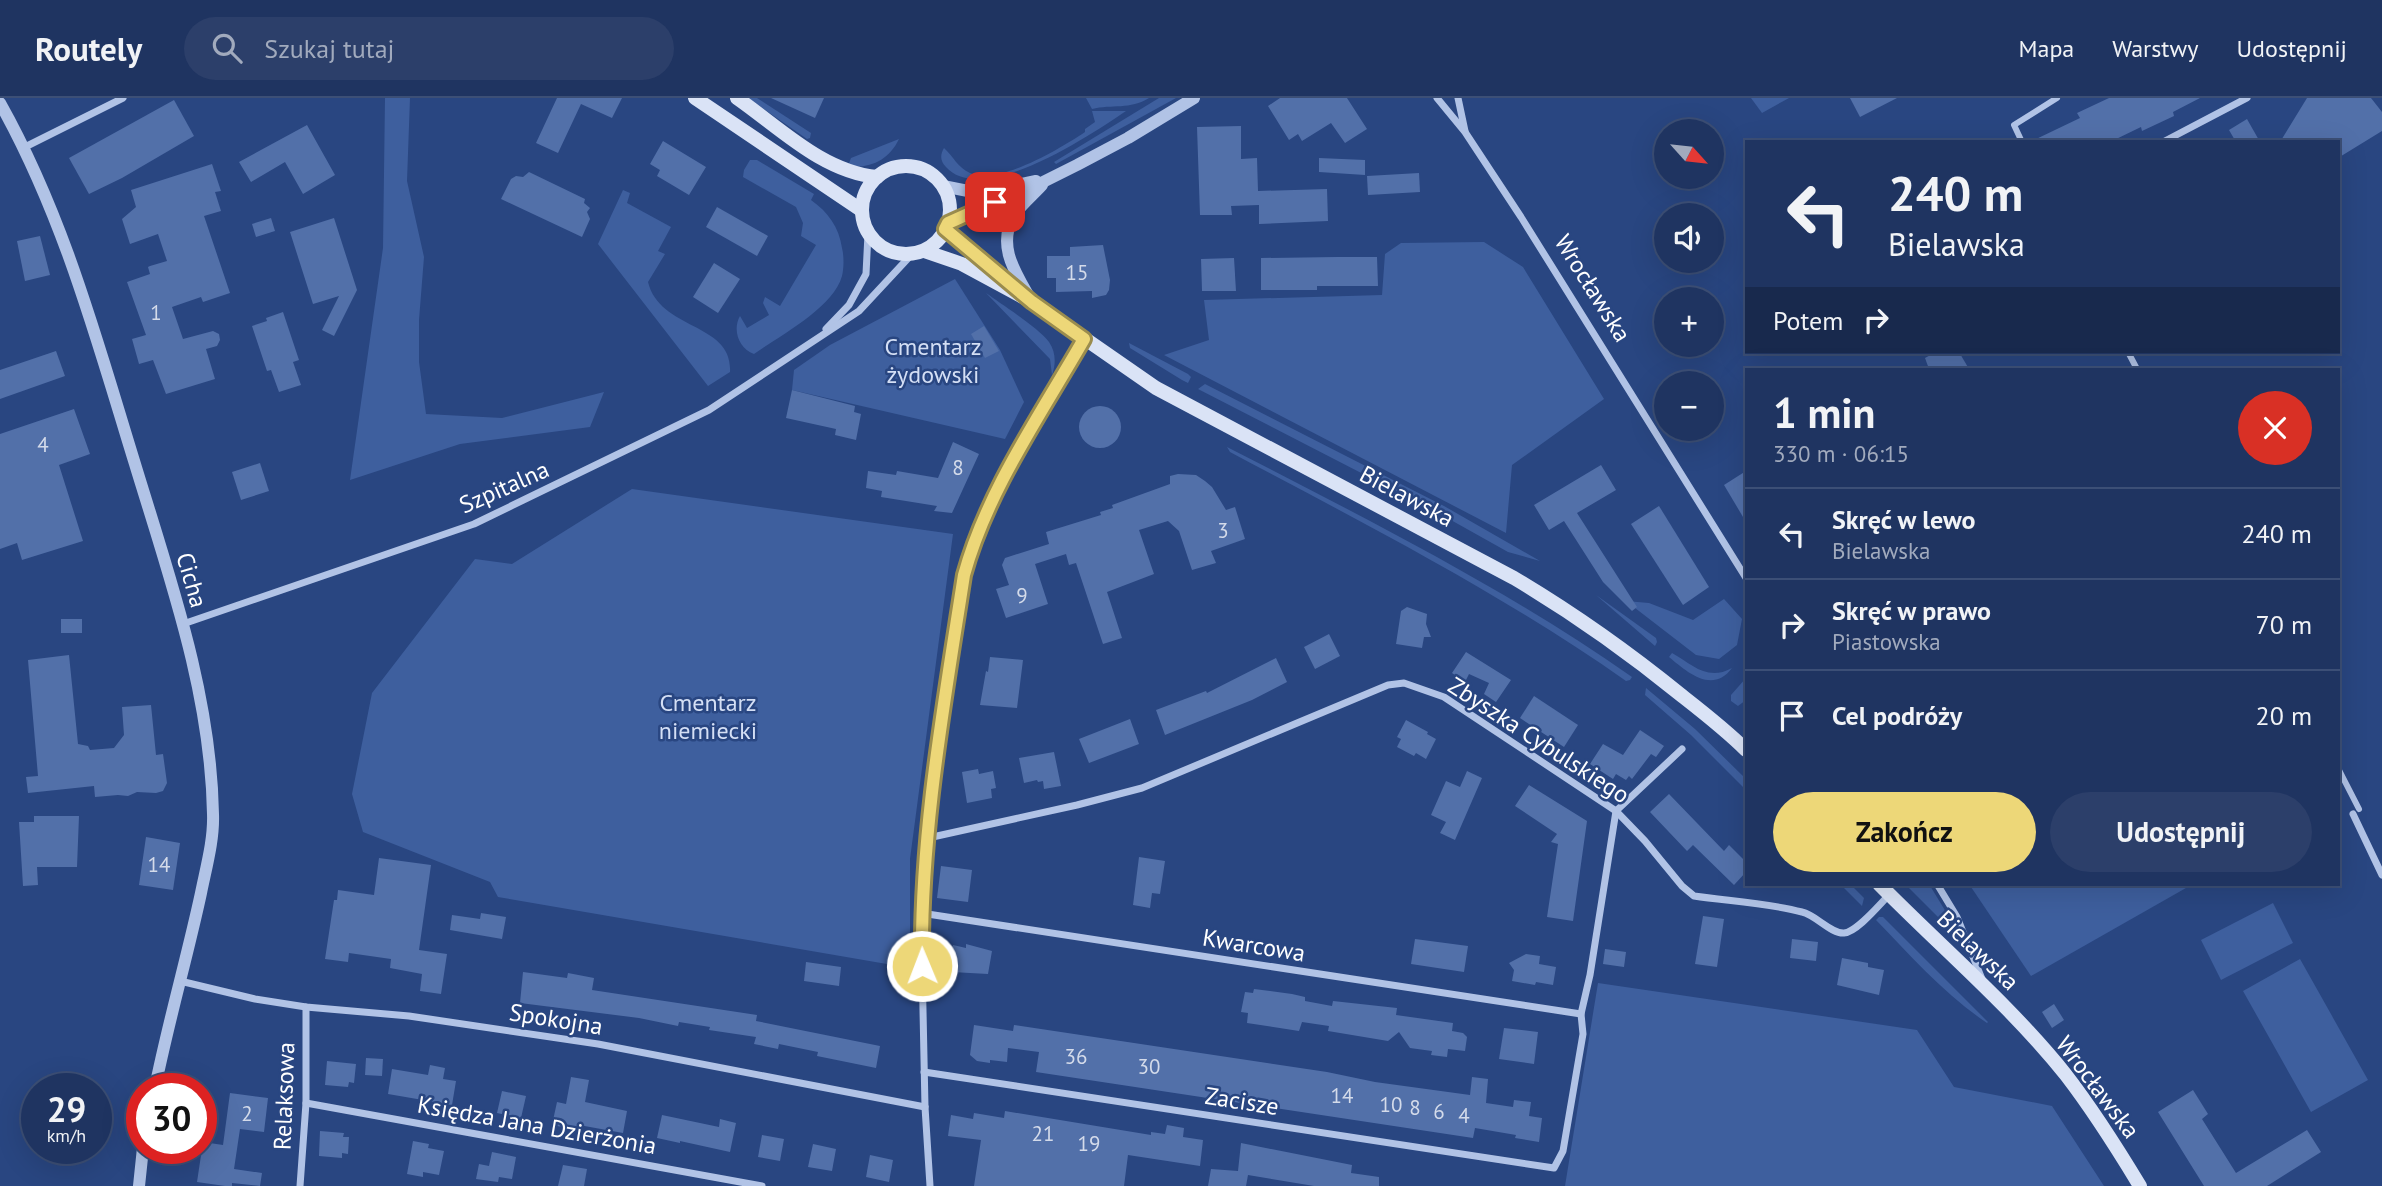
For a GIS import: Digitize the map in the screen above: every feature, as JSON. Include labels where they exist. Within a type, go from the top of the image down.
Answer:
[{"type":"main road","points":[[695,98],[861,210]]},
{"type":"main road","points":[[737,98],[834,166],[857,175],[877,177]]},
{"type":"main road","points":[[899,166],[912,166],[935,177],[943,186],[950,210],[947,226],[934,244],[918,252],[899,254],[876,244],[863,223],[861,210],[863,198],[877,177],[899,166]]},
{"type":"main road","name":"Bielawska","points":[[947,226],[1032,302],[1156,388],[1514,578],[1557,604],[1648,668],[1745,749]]},
{"type":"main road","name":"Bielawska","points":[[918,252],[962,264],[1032,302]]},
{"type":"main road","name":"Bielawska","points":[[1884,889],[2015,1019]]},
{"type":"main road","name":"Wrocławska","points":[[2015,1019],[2072,1084],[2101,1123],[2140,1186]]},
{"type":"street","points":[[25,147],[123,98]]},
{"type":"street","points":[[947,226],[1023,192],[1128,138],[1194,98]]},
{"type":"street","name":"Wrocławska","points":[[1437,98],[1465,132],[1625,380],[1745,576]]},
{"type":"street","name":"Wrocławska","points":[[1458,98],[1465,132]]},
{"type":"street","points":[[2021,140],[2014,125],[2057,98]]},
{"type":"street","points":[[2167,140],[2247,98]]},
{"type":"street","name":"Cicha","points":[[0,103],[25,147],[76,273],[183,624],[202,699],[214,817],[207,863],[159,1073]]},
{"type":"street","points":[[943,186],[978,192],[1050,177]]},
{"type":"street","points":[[1032,302],[1009,261],[1007,235],[1015,214],[1050,177]]},
{"type":"street","name":"Szpitalna","points":[[819,336],[849,305],[866,274],[868,234]]},
{"type":"street","name":"Szpitalna","points":[[183,624],[474,524],[709,411],[859,311],[918,252]]},
{"type":"street","points":[[930,1186],[925,1107],[921,913],[928,838],[964,575],[973,542],[1027,436],[1084,339]]},
{"type":"street","name":"Zbyszka Cybulskiego","points":[[928,838],[1142,788],[1388,685],[1404,683],[1444,697],[1616,811],[1694,896],[1803,912],[1821,920],[1828,928],[1843,933],[1854,930],[1884,889]]},
{"type":"street","points":[[1581,1014],[1597,934],[1616,811],[1682,749]]},
{"type":"street","points":[[2340,773],[2382,875]]},
{"type":"street","points":[[1938,886],[1957,917],[1985,989]]},
{"type":"street","name":"Kwarcowa","points":[[921,913],[1581,1014]]},
{"type":"street","name":"Spokojna","points":[[180,981],[256,999],[306,1007],[409,1016],[598,1044],[925,1107]]},
{"type":"street","name":"Relaksowa","points":[[300,1186],[306,1103],[306,1007]]},
{"type":"street","name":"Zacisze","points":[[925,1072],[1554,1168],[1563,1151],[1583,1034],[1581,1014]]},
{"type":"street","name":"Księdza Jana Dzierżonia","points":[[306,1103],[762,1186]]},
{"type":"street","points":[[139,1186],[141,1164]]},
{"type":"green space","points":[[385,98],[410,98],[407,181],[424,257],[419,362],[426,414],[502,418],[604,392],[590,427],[460,444],[350,480],[383,248]]},
{"type":"green space","points":[[748,98],[757,98],[811,133],[810,138],[807,139]]},
{"type":"green space","points":[[1086,98],[1149,98],[1128,105],[1092,109]]},
{"type":"green space","points":[[1159,98],[1176,98],[1056,164],[1054,162]]},
{"type":"green space","points":[[1751,98],[1789,98],[1762,113]]},
{"type":"green space","points":[[1092,111],[1126,111],[1064,150],[1010,173],[985,179],[963,177],[946,167],[942,160],[944,148],[970,173],[982,176],[1013,170],[1046,155],[1085,132],[1085,129],[1095,122]]},
{"type":"green space","points":[[899,139],[890,153],[878,162],[864,166],[848,166],[851,158]]},
{"type":"green space","points":[[750,160],[757,160],[814,194],[811,200],[823,210],[838,233],[844,262],[837,288],[828,299],[805,320],[754,354],[744,348],[738,338],[740,316],[747,328],[769,315],[763,303],[765,297],[780,306],[816,245],[801,236],[803,223],[796,207],[743,177]]},
{"type":"green space","points":[[623,190],[630,193],[627,203],[671,227],[658,251],[665,254],[648,282],[655,298],[666,310],[709,334],[728,356],[730,372],[708,386],[598,244]]},
{"type":"green space","points":[[1484,242],[1523,267],[1604,399],[1512,465],[1506,533],[1164,355],[1209,340],[1204,300],[1382,295],[1385,254],[1401,243]]},
{"type":"green space","name":"Cmentarz żydowski","points":[[955,279],[1000,350],[1024,402],[1005,439],[792,390],[794,370],[830,345]]},
{"type":"green space","points":[[986,293],[1029,323],[1049,342],[1055,358],[1052,375],[1050,359]]},
{"type":"green space","points":[[1129,343],[1188,374],[1191,377],[1188,383],[1130,348]]},
{"type":"green space","points":[[1205,384],[1444,506],[1540,561],[1508,552],[1433,510],[1198,389]]},
{"type":"green space","points":[[1227,447],[1484,584],[1584,644],[1632,677],[1626,681],[1481,589],[1230,452]]},
{"type":"green space","name":"Cmentarz niemiecki","points":[[632,489],[953,534],[910,859],[910,968],[498,897],[490,882],[363,832],[352,794],[372,693],[475,559],[512,564]]},
{"type":"green space","points":[[1596,595],[1656,638],[1655,646]]},
{"type":"green space","points":[[1724,599],[1742,619],[1737,645],[1719,659],[1696,655],[1626,601],[1649,603],[1693,620]]},
{"type":"green space","points":[[1672,653],[1707,672],[1723,672],[1732,668],[1716,680],[1699,678],[1669,657]]},
{"type":"green space","points":[[1745,679],[1745,701],[1738,706],[1731,701],[1731,695]]},
{"type":"green space","points":[[1646,688],[1695,729],[1745,778],[1745,789],[1691,735],[1645,695]]},
{"type":"green space","points":[[1842,886],[1852,886],[1864,898],[1862,906]]},
{"type":"green space","points":[[1907,886],[1930,886],[1949,917],[1949,921],[1942,921]]},
{"type":"green space","points":[[1970,886],[2189,886],[2031,976]]},
{"type":"green space","points":[[2273,903],[2293,943],[2221,980],[2201,940]]},
{"type":"green space","points":[[1883,917],[1988,1022],[1957,1000],[1929,974],[1876,920]]},
{"type":"green space","points":[[2300,959],[2368,1080],[2311,1112],[2243,991]]},
{"type":"green space","points":[[1598,983],[1917,1030],[1954,1087],[2052,1106],[2104,1186],[1565,1186]]},
{"type":"building","points":[[557,98],[622,98],[612,118],[581,104],[558,153],[536,143]]},
{"type":"building","points":[[771,98],[824,98],[815,118]]},
{"type":"building","points":[[1280,98],[1347,98],[1367,129],[1345,143],[1331,123],[1302,141],[1298,134],[1289,140],[1268,106]]},
{"type":"building","points":[[1850,98],[1897,98],[1860,117]]},
{"type":"building","points":[[2109,98],[2200,98],[2173,112],[2174,116],[2114,140],[2034,140],[2080,118],[2077,113]]},
{"type":"building","points":[[2307,98],[2371,98],[2382,112],[2382,131],[2340,157],[2340,140],[2281,140]]},
{"type":"building","points":[[174,100],[194,136],[89,194],[69,158]]},
{"type":"building","points":[[2247,119],[2259,140],[2235,140],[2229,130]]},
{"type":"building","points":[[307,125],[335,175],[303,194],[285,162],[251,182],[239,162]]},
{"type":"building","points":[[1241,126],[1241,159],[1257,158],[1258,191],[1327,189],[1328,221],[1259,224],[1259,205],[1231,206],[1232,215],[1200,215],[1197,127]]},
{"type":"building","points":[[663,141],[706,167],[689,195],[657,176],[660,170],[650,164]]},
{"type":"building","points":[[1319,158],[1365,160],[1365,175],[1319,172]]},
{"type":"building","points":[[212,164],[221,191],[215,192],[221,211],[204,216],[230,293],[203,302],[201,297],[172,307],[183,339],[213,331],[219,334],[217,346],[206,349],[215,379],[166,394],[153,360],[139,364],[132,339],[146,335],[127,282],[150,274],[148,267],[167,261],[158,234],[130,244],[122,219],[136,207],[131,190]]},
{"type":"building","points":[[529,172],[585,199],[584,203],[590,208],[587,212],[590,219],[582,237],[501,199],[511,179],[516,176],[523,177]]},
{"type":"building","points":[[1419,173],[1420,192],[1368,195],[1367,176]]},
{"type":"building","points":[[717,207],[768,236],[757,256],[706,227]]},
{"type":"building","points":[[271,218],[275,231],[256,237],[252,224]]},
{"type":"building","points":[[334,218],[357,290],[334,336],[322,330],[339,296],[313,304],[290,232]]},
{"type":"building","points":[[40,236],[50,275],[25,281],[17,241]]},
{"type":"building","points":[[1103,245],[1110,280],[1106,295],[1092,298],[1092,291],[1056,292],[1056,278],[1047,278],[1047,256],[1070,256],[1070,247]]},
{"type":"building","points":[[1377,257],[1378,286],[1261,290],[1261,258]]},
{"type":"building","points":[[1234,258],[1236,291],[1202,291],[1201,259]]},
{"type":"building","points":[[714,263],[740,279],[718,313],[693,297]]},
{"type":"building","points":[[283,312],[299,360],[293,362],[301,385],[279,392],[271,370],[267,371],[252,326]]},
{"type":"building","points":[[984,326],[999,351],[985,358],[971,334]]},
{"type":"building","points":[[56,351],[65,376],[0,399],[0,370]]},
{"type":"building","points":[[1932,354],[1960,354],[1968,368],[1929,368],[1925,358]]},
{"type":"building","points":[[792,390],[855,406],[854,412],[861,414],[856,440],[835,435],[836,429],[786,418]]},
{"type":"building","points":[[1100,406],[1115,412],[1121,427],[1115,442],[1100,448],[1085,442],[1079,427],[1085,412]]},
{"type":"building","points":[[74,409],[90,454],[59,465],[83,541],[22,560],[17,543],[0,549],[0,434]]},
{"type":"building","points":[[953,442],[979,454],[952,513],[934,511],[937,506],[881,497],[882,491],[866,488],[868,471],[896,475],[897,471],[938,478]]},
{"type":"building","points":[[260,463],[269,491],[241,500],[232,472]]},
{"type":"building","points":[[1601,465],[1616,490],[1577,513],[1637,607],[1632,611],[1603,582],[1564,521],[1549,530],[1534,505]]},
{"type":"building","points":[[1745,472],[1745,520],[1724,485]]},
{"type":"building","points":[[1196,475],[1212,487],[1226,510],[1235,507],[1245,539],[1211,551],[1216,563],[1192,570],[1179,531],[1168,521],[1139,530],[1154,574],[1107,592],[1122,638],[1103,644],[1076,563],[1069,565],[1066,554],[1035,564],[1048,604],[1006,618],[996,589],[1009,585],[1002,565],[1005,558],[1049,544],[1046,532],[1101,515],[1100,512],[1113,508],[1112,505],[1170,484],[1170,476]]},
{"type":"building","points":[[1659,506],[1709,587],[1683,605],[1631,524]]},
{"type":"building","points":[[1407,607],[1427,614],[1426,624],[1431,637],[1424,637],[1422,648],[1396,644],[1401,611]]},
{"type":"building","points":[[61,619],[82,619],[82,633],[61,633]]},
{"type":"building","points":[[1329,634],[1340,656],[1315,669],[1304,647]]},
{"type":"building","points":[[1466,652],[1511,680],[1496,702],[1484,694],[1489,683],[1469,674],[1465,682],[1452,673]]},
{"type":"building","points":[[69,655],[78,744],[88,746],[90,750],[114,748],[124,735],[122,707],[151,705],[156,755],[163,754],[167,783],[163,791],[95,797],[94,786],[28,793],[26,777],[38,776],[28,660]]},
{"type":"building","points":[[990,657],[1023,660],[1017,708],[980,705]]},
{"type":"building","points":[[1276,658],[1287,682],[1252,700],[1165,735],[1156,710],[1206,691],[1207,693]]},
{"type":"building","points":[[1534,696],[1578,725],[1564,747],[1520,718]]},
{"type":"building","points":[[1130,719],[1139,744],[1089,763],[1079,739]]},
{"type":"building","points":[[1406,720],[1436,739],[1426,759],[1397,747],[1401,739],[1397,737]]},
{"type":"building","points":[[1640,730],[1664,746],[1656,757],[1651,754],[1632,779],[1629,776],[1626,780],[1616,774],[1613,779],[1590,764],[1603,744],[1623,755]]},
{"type":"building","points":[[1054,752],[1061,786],[1044,789],[1043,781],[1024,783],[1019,758]]},
{"type":"building","points":[[978,769],[979,774],[993,771],[996,788],[991,789],[992,798],[967,803],[962,772]]},
{"type":"building","points":[[1467,771],[1482,778],[1455,840],[1440,833],[1446,822],[1431,815],[1446,781],[1460,787]]},
{"type":"building","points":[[1529,785],[1587,821],[1573,921],[1547,917],[1558,844],[1551,842],[1557,834],[1515,806]]},
{"type":"building","points":[[1669,794],[1724,851],[1729,845],[1745,861],[1745,873],[1734,885],[1693,845],[1687,851],[1650,812]]},
{"type":"building","points":[[34,816],[79,816],[77,867],[37,867],[38,885],[23,886],[19,822],[34,822]]},
{"type":"building","points":[[146,837],[180,843],[173,890],[139,885]]},
{"type":"building","points":[[1139,857],[1165,861],[1160,894],[1152,893],[1150,908],[1133,905]]},
{"type":"building","points":[[379,858],[431,865],[419,950],[447,954],[441,994],[420,991],[422,974],[390,968],[391,959],[349,953],[348,962],[325,959],[338,890],[374,895]]},
{"type":"building","points":[[941,866],[972,870],[968,902],[937,898]]},
{"type":"building","points":[[481,913],[506,917],[502,939],[450,930],[452,915],[480,919]]},
{"type":"building","points":[[1703,916],[1724,919],[1717,967],[1695,964]]},
{"type":"building","points":[[1415,939],[1468,946],[1464,972],[1411,964]]},
{"type":"building","points":[[1792,939],[1818,942],[1816,961],[1790,958]]},
{"type":"building","points":[[966,944],[992,951],[988,974],[952,972],[953,945],[966,948]]},
{"type":"building","points":[[1605,949],[1626,952],[1624,967],[1603,964]]},
{"type":"building","points":[[1526,954],[1540,956],[1539,964],[1556,967],[1553,985],[1512,981],[1514,970],[1509,963]]},
{"type":"building","points":[[1842,958],[1868,963],[1868,967],[1884,970],[1879,995],[1837,985]]},
{"type":"building","points":[[806,962],[841,967],[839,986],[804,981]]},
{"type":"building","points":[[523,972],[567,978],[568,973],[594,978],[592,990],[757,1015],[756,1021],[880,1046],[876,1068],[817,1056],[818,1052],[779,1044],[778,1049],[754,1044],[756,1037],[709,1030],[710,1027],[679,1022],[678,1026],[639,1018],[520,1003]]},
{"type":"building","points":[[1254,989],[1292,994],[1305,997],[1305,1001],[1332,1006],[1333,1001],[1397,1008],[1396,1015],[1453,1023],[1452,1031],[1463,1033],[1467,1037],[1465,1051],[1448,1049],[1447,1057],[1431,1055],[1432,1051],[1410,1048],[1399,1032],[1388,1041],[1328,1031],[1329,1026],[1302,1022],[1299,1031],[1247,1023],[1248,1013],[1241,1012],[1245,992],[1253,993]]},
{"type":"building","points":[[2054,1004],[2064,1020],[2052,1028],[2042,1012]]},
{"type":"building","points":[[974,1025],[1013,1031],[1014,1025],[1470,1095],[1472,1077],[1488,1079],[1486,1103],[1513,1107],[1514,1100],[1531,1102],[1529,1116],[1542,1118],[1539,1142],[1475,1128],[1473,1138],[1036,1072],[1039,1052],[1008,1048],[1007,1062],[977,1061],[970,1055]]},
{"type":"building","points":[[1504,1028],[1538,1032],[1534,1064],[1499,1059]]},
{"type":"building","points":[[366,1058],[383,1059],[382,1076],[365,1075]]},
{"type":"building","points":[[327,1061],[356,1064],[354,1083],[349,1082],[348,1087],[325,1085]]},
{"type":"building","points":[[430,1065],[445,1068],[443,1079],[456,1081],[452,1105],[388,1094],[392,1069],[428,1075]]},
{"type":"building","points":[[571,1077],[589,1080],[585,1102],[627,1111],[623,1133],[579,1125],[578,1130],[552,1125],[557,1102],[566,1104]]},
{"type":"building","points":[[2193,1090],[2208,1114],[2202,1119],[2236,1173],[2307,1130],[2321,1152],[2267,1186],[2204,1186],[2158,1112]]},
{"type":"building","points":[[502,1091],[526,1096],[521,1118],[497,1113]]},
{"type":"building","points":[[230,1093],[268,1098],[264,1132],[240,1129],[234,1169],[262,1173],[260,1186],[232,1183],[232,1186],[225,1186],[197,1182],[200,1164],[217,1164],[217,1144],[223,1145]]},
{"type":"building","points":[[1005,1111],[1151,1135],[1151,1132],[1165,1134],[1167,1125],[1184,1128],[1183,1137],[1203,1140],[1200,1166],[1128,1155],[1124,1186],[974,1186],[981,1140],[948,1136],[951,1115],[973,1119],[974,1113],[1004,1118]]},
{"type":"building","points":[[662,1115],[719,1127],[720,1119],[736,1123],[730,1152],[657,1138]]},
{"type":"building","points":[[320,1131],[344,1133],[343,1137],[349,1137],[348,1154],[342,1153],[342,1158],[319,1156]]},
{"type":"building","points":[[762,1135],[784,1139],[780,1161],[758,1157]]},
{"type":"building","points":[[413,1141],[444,1151],[439,1175],[423,1172],[423,1177],[407,1174]]},
{"type":"building","points":[[1241,1143],[1352,1165],[1351,1173],[1379,1177],[1379,1186],[1314,1186],[1248,1175],[1246,1186],[1208,1186],[1211,1169],[1238,1171]]},
{"type":"building","points":[[813,1144],[836,1149],[832,1171],[808,1167]]},
{"type":"building","points":[[492,1152],[516,1157],[512,1179],[499,1177],[498,1182],[476,1179],[479,1164],[489,1166]]},
{"type":"building","points":[[870,1155],[893,1160],[889,1182],[866,1177]]},
{"type":"building","points":[[563,1165],[587,1169],[584,1186],[558,1186]]},
{"type":"route","points":[[922,966],[921,913],[928,838],[964,575],[973,542],[985,517],[1027,436],[1084,339],[1032,302],[945,229],[948,223],[995,202]]}]
